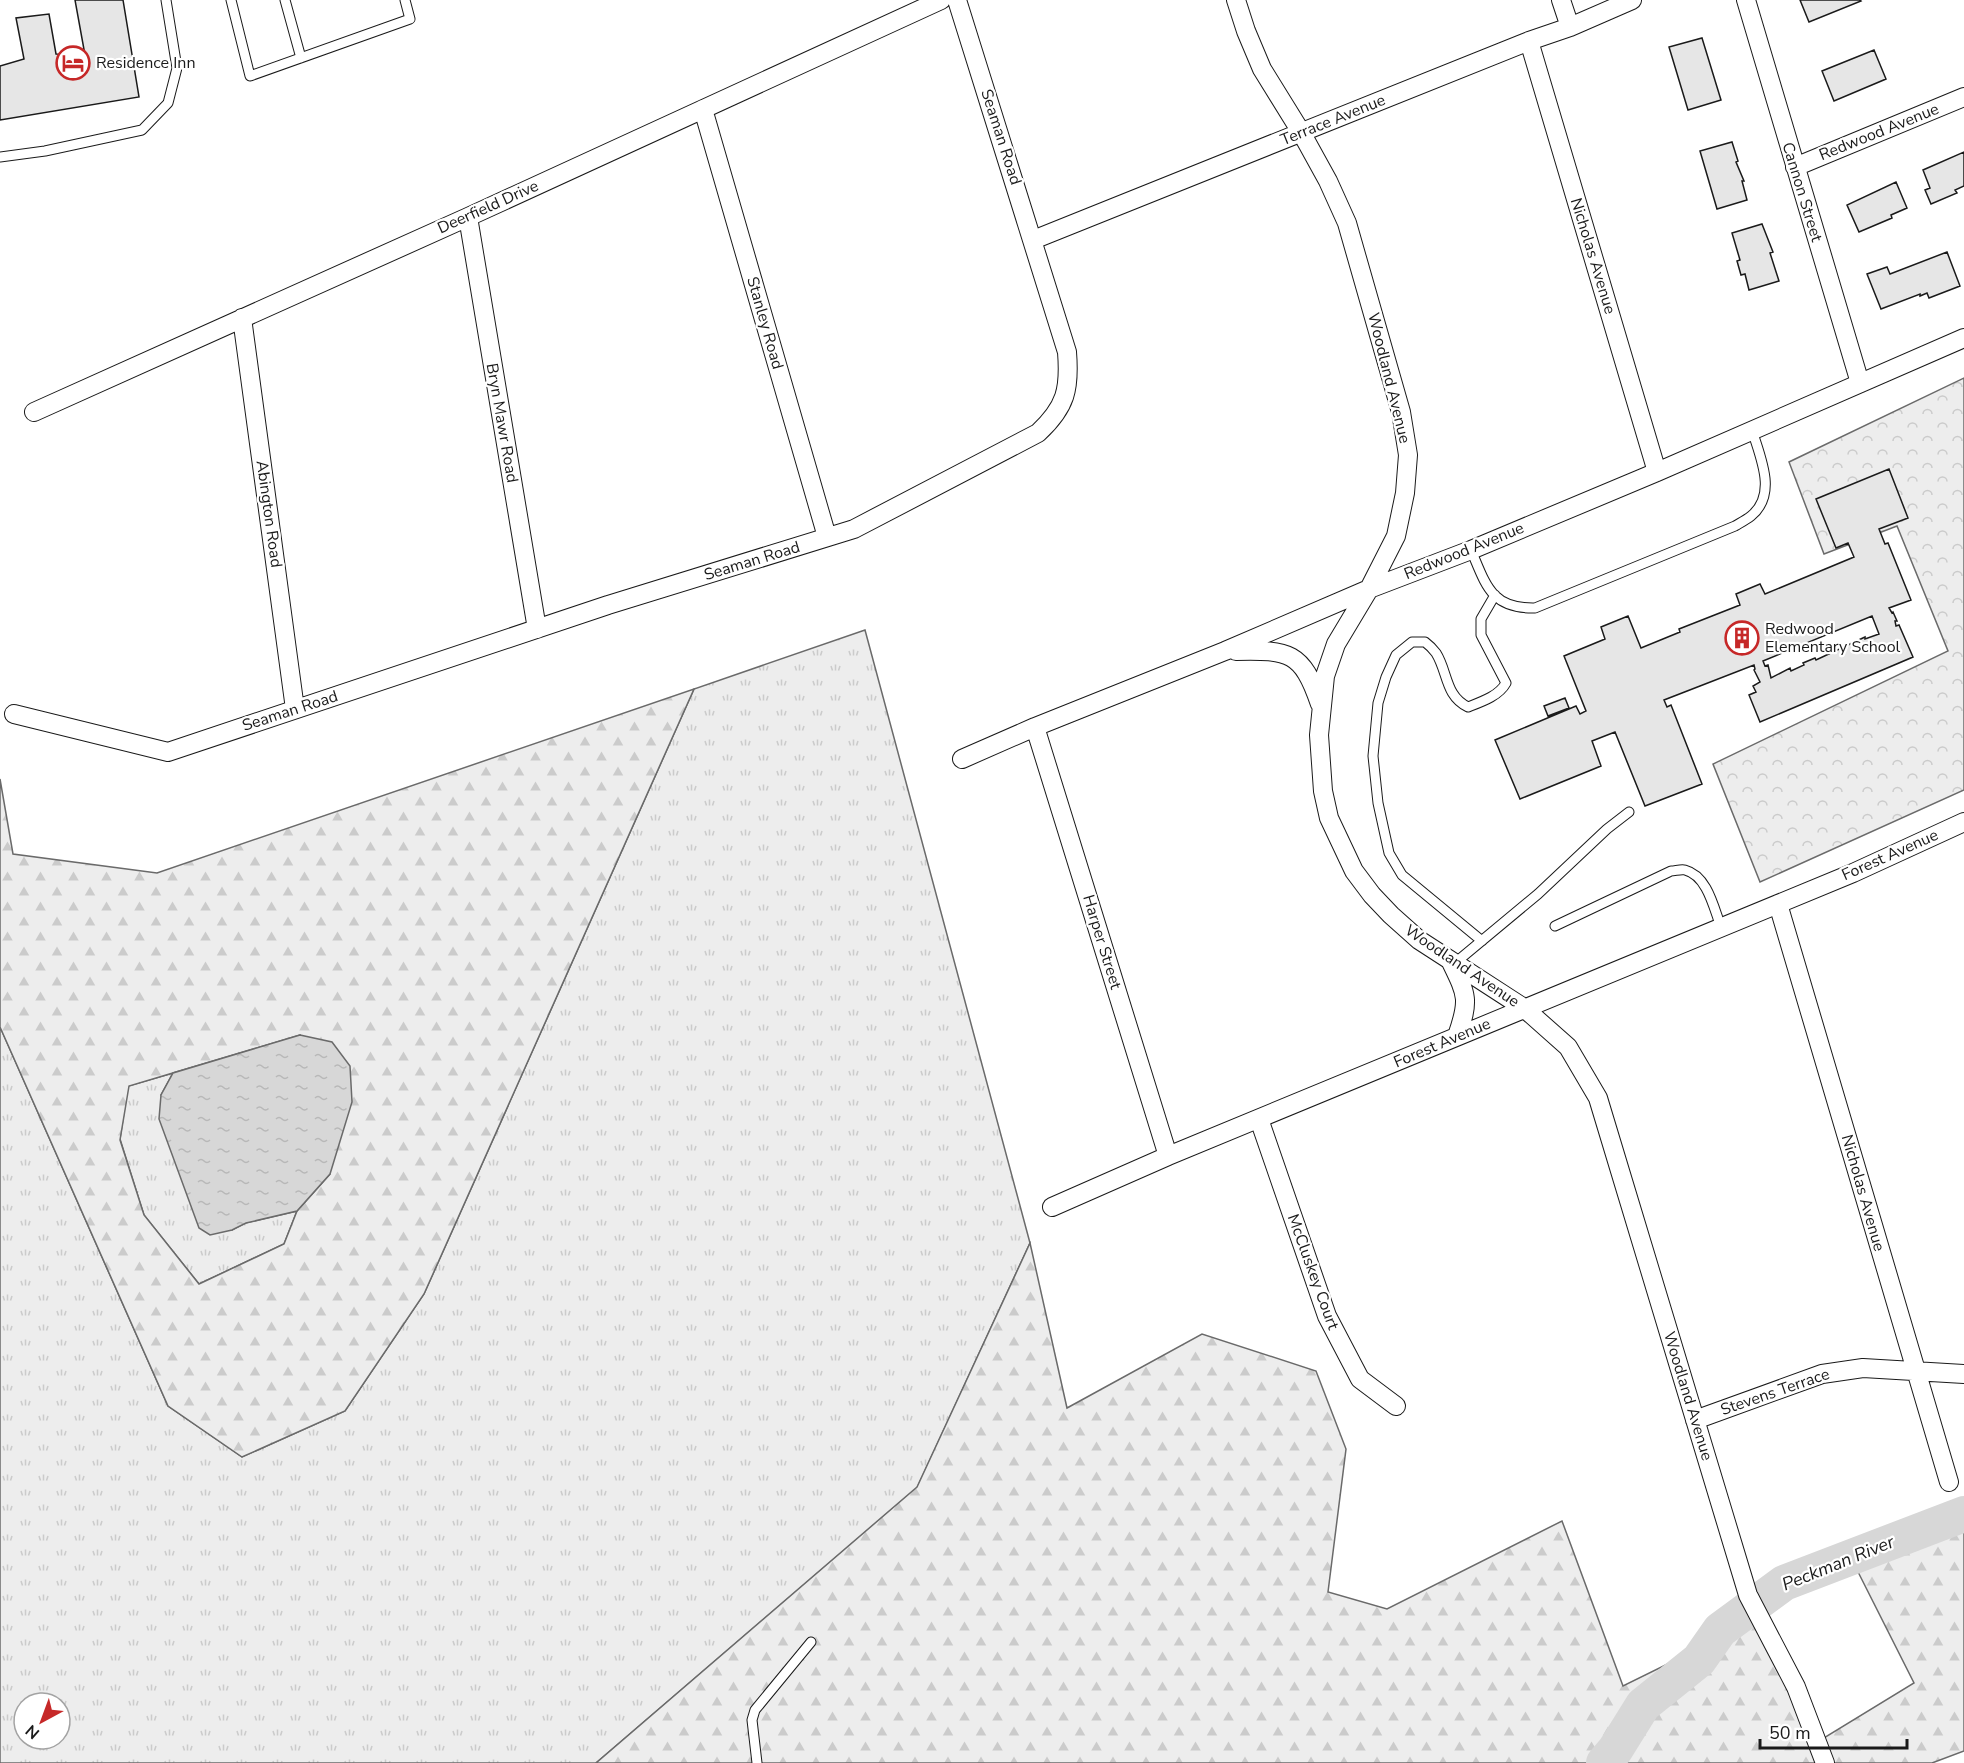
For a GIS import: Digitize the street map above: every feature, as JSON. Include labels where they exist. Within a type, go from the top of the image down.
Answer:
[{"type":"street","name":"Deerfield Drive","points":[[34,412],[468,217],[941,0]]},
{"type":"street","name":"Seaman Road","points":[[14,714],[168,752],[608,605],[854,529],[1030,439],[1050,422],[1060,408],[1069,376],[1067,352],[957,0]]},
{"type":"street","name":"Woodland Avenue","points":[[1236,0],[1262,69],[1301,132],[1328,181],[1347,223],[1401,412],[1408,455],[1406,493],[1396,536],[1369,589],[1336,644],[1325,676],[1319,735],[1323,791],[1329,818],[1354,871],[1391,915],[1419,940],[1524,1008],[1568,1047],[1598,1098],[1752,1603],[1796,1688],[1825,1763]]},
{"type":"street","points":[[1561,0],[1570,27]]},
{"type":"street","name":"Terrace Avenue","points":[[1033,240],[1529,41],[1570,27],[1632,0]]},
{"type":"street","name":"Cannon Street","points":[[1746,0],[1860,382]]},
{"type":"street","name":"Nicholas Avenue","points":[[1529,41],[1658,472]]},
{"type":"street","name":"Redwood Avenue","points":[[1794,167],[1964,97]]},
{"type":"street","name":"Stanley Road","points":[[703,109],[827,537]]},
{"type":"street","name":"Bryn Mawr Road","points":[[468,217],[537,629]]},
{"type":"street","name":"Abington Road","points":[[242,318],[295,710]]},
{"type":"street","name":"Redwood Avenue","points":[[962,759],[1369,589],[1471,550],[1658,472],[1964,338]]},
{"type":"street","points":[[1225,651],[1272,650],[1294,658],[1311,678],[1321,706]]},
{"type":"street","name":"Harper Street","points":[[1035,728],[1168,1156]]},
{"type":"street","name":"Forest Avenue","points":[[1052,1207],[1168,1156],[1853,873],[1964,822]]},
{"type":"street","name":"Nicholas Avenue","points":[[1778,904],[1949,1482]]},
{"type":"street","points":[[1452,961],[1465,991],[1466,1012],[1457,1036]]},
{"type":"street","name":"McCluskey Court","points":[[1260,1119],[1327,1316],[1360,1379],[1396,1406]]},
{"type":"street","name":"Stevens Terrace","points":[[1695,1420],[1822,1374],[1863,1368],[1964,1374]]},
{"type":"lane","points":[[0,157],[45,151],[142,130],[168,103],[177,68],[166,0]]},
{"type":"lane","points":[[231,0],[250,76],[410,20],[405,0]]},
{"type":"lane","points":[[285,0],[301,58]]},
{"type":"lane","points":[[1471,550],[1487,588],[1501,601],[1517,609],[1535,608],[1735,526],[1752,515],[1764,498],[1766,478],[1752,430]]},
{"type":"lane","points":[[1482,941],[1402,875],[1393,860],[1389,853],[1378,803],[1373,756],[1377,703],[1386,676],[1396,655],[1412,642],[1425,642],[1436,653],[1451,692],[1459,703],[1468,707],[1483,702],[1503,689],[1506,683],[1481,635],[1481,619],[1495,595]]},
{"type":"lane","points":[[1452,961],[1482,941],[1538,894],[1607,829],[1629,812]]},
{"type":"lane","points":[[1555,926],[1671,871],[1684,870],[1695,875],[1705,887],[1721,927]]},
{"type":"lane","points":[[757,1763],[752,1720],[755,1710],[811,1642]]},
{"type":"green space","points":[[1964,378],[1964,790],[1760,882],[1713,764],[1948,651],[1897,526],[1824,554],[1789,462]]},
{"type":"green space","points":[[865,630],[1030,1243],[917,1488],[596,1763],[0,1763],[0,1027],[168,1406],[242,1457],[345,1411],[424,1294],[694,689]]},
{"type":"green space","points":[[694,689],[424,1294],[345,1411],[242,1457],[168,1406],[0,1027],[0,779],[13,854],[157,873]],"holes":[[[300,1035],[330,1174],[297,1211],[284,1244],[199,1284],[144,1215],[120,1140],[129,1086]]]},
{"type":"green space","points":[[173,1073],[161,1095],[232,1230],[245,1223],[297,1211],[284,1244],[199,1284],[144,1215],[120,1139],[128,1086]]},
{"type":"green space","points":[[1030,1243],[1067,1408],[1202,1334],[1316,1371],[1346,1449],[1328,1592],[1387,1609],[1562,1521],[1623,1686],[1763,1617],[1824,1738],[1914,1683],[1850,1556],[1964,1513],[1964,1751],[1932,1763],[596,1763],[917,1487]]},
{"type":"water","points":[[300,1035],[332,1042],[350,1066],[352,1102],[330,1174],[297,1211],[246,1223],[232,1230],[210,1235],[199,1228],[159,1119],[161,1095],[173,1073]]},
{"type":"building","name":"Residence Inn","points":[[75,0],[123,0],[139,97],[0,120],[0,66],[24,59],[16,18],[49,14],[56,54],[85,55]]},
{"type":"building","points":[[1800,0],[1860,0],[1861,1],[1809,22]]},
{"type":"building","points":[[1702,38],[1721,100],[1688,110],[1669,47]]},
{"type":"building","points":[[1874,50],[1886,79],[1834,101],[1822,71]]},
{"type":"building","points":[[1732,142],[1738,161],[1736,162],[1744,181],[1742,181],[1747,200],[1717,209],[1700,151]]},
{"type":"building","points":[[1964,152],[1964,186],[1955,190],[1957,193],[1931,204],[1925,190],[1930,188],[1923,170]]},
{"type":"building","points":[[1896,182],[1907,208],[1891,215],[1892,218],[1859,232],[1847,205]]},
{"type":"building","points":[[1762,224],[1773,252],[1770,253],[1779,281],[1749,290],[1745,274],[1741,275],[1737,261],[1740,260],[1732,233]]},
{"type":"building","points":[[1947,252],[1960,286],[1929,298],[1927,293],[1920,296],[1920,294],[1881,309],[1867,274],[1887,267],[1890,274]]},
{"type":"building","name":"Redwood Elementary School","points":[[1889,469],[1908,518],[1879,529],[1885,544],[1888,543],[1911,600],[1889,608],[1893,612],[1897,621],[1895,621],[1896,626],[1899,625],[1913,657],[1760,722],[1749,695],[1756,692],[1753,686],[1760,682],[1754,665],[1664,700],[1667,707],[1671,705],[1702,784],[1645,806],[1615,732],[1592,741],[1601,766],[1520,799],[1495,740],[1576,706],[1580,714],[1586,711],[1564,656],[1605,639],[1601,627],[1628,616],[1641,648],[1680,632],[1679,629],[1740,605],[1736,594],[1760,584],[1765,594],[1854,557],[1848,543],[1836,548],[1816,499]],"holes":[[[1872,616],[1879,634],[1865,639],[1865,637],[1771,678],[1768,665],[1765,666],[1763,661]]]},
{"type":"building","points":[[1565,698],[1569,708],[1548,716],[1544,706]]},
{"type":"waterway","name":"Peckman River","points":[[1604,1763],[1615,1750],[1643,1705],[1699,1660],[1720,1630],[1784,1583],[1964,1514]]},
{"type":"place","name":"Residence Inn","points":[[73,63]]},
{"type":"place","name":"Redwood Elementary School","points":[[1742,638]]}]
